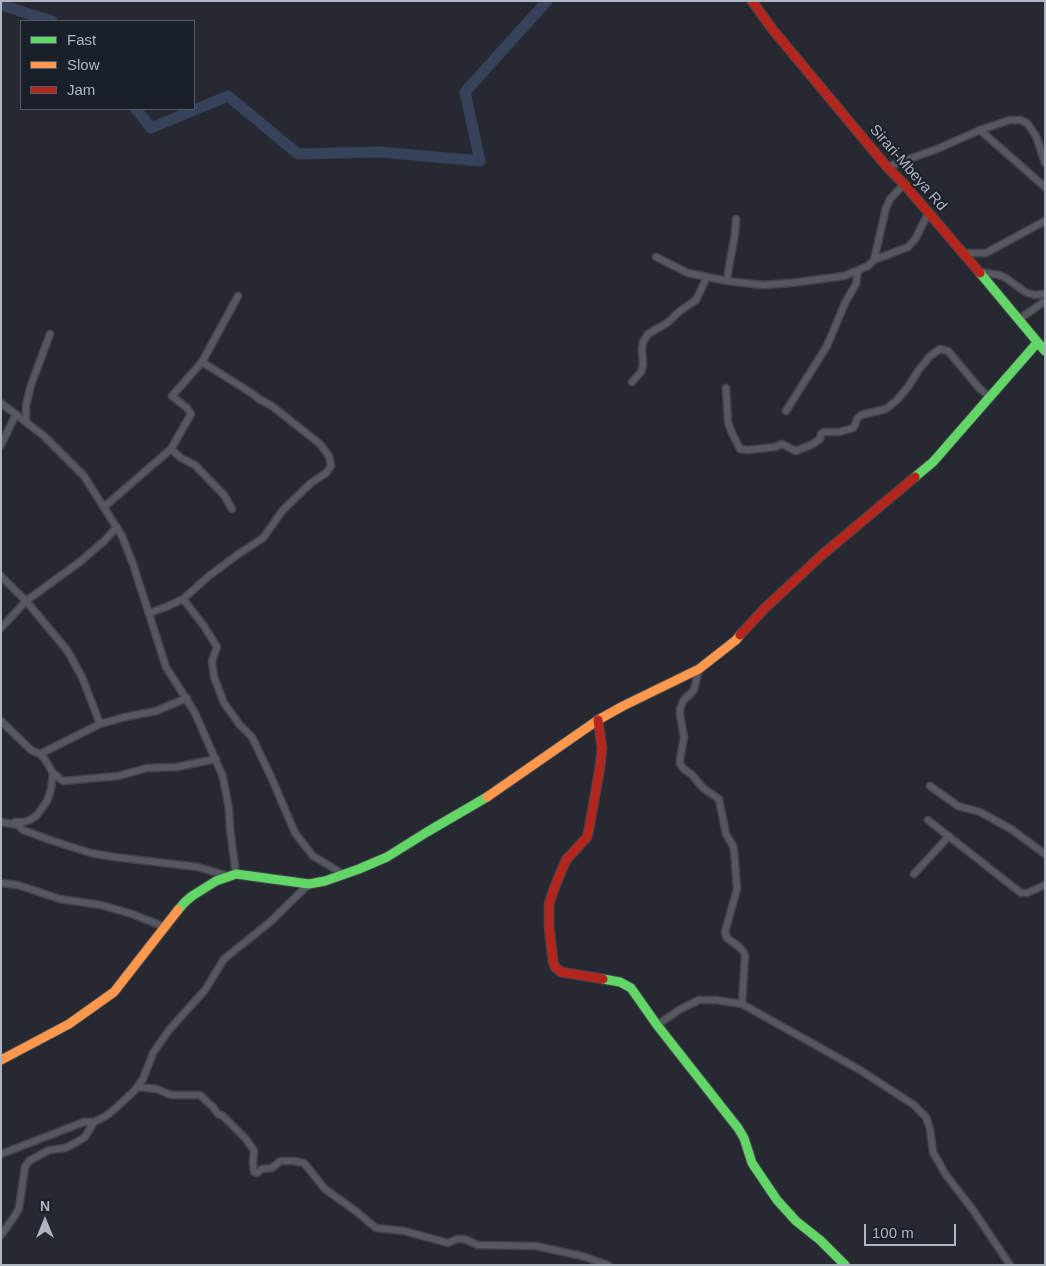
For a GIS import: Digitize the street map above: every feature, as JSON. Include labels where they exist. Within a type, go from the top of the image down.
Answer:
[{"type":"main road","name":"Sirari-Mbeya Rd","points":[[752,1],[773,30],[887,167],[964,253],[1043,348]]},
{"type":"main road","points":[[1,1060],[68,1024],[114,992],[185,902],[216,881],[232,875],[309,884],[345,875],[388,857],[493,794],[598,720],[699,669],[736,640],[764,609],[817,560],[933,462],[990,397],[1043,348]]},
{"type":"main road","points":[[598,720],[602,748],[587,838],[566,860],[549,904],[549,927],[555,967],[561,972],[623,983],[631,988],[657,1025],[738,1128],[744,1138],[752,1163],[777,1200],[796,1221],[820,1240],[845,1265]]},
{"type":"street","points":[[887,167],[1010,120],[1020,120],[1027,124],[1036,136],[1045,163]]},
{"type":"street","points":[[980,130],[1045,187]]},
{"type":"street","points":[[874,260],[886,208],[890,199],[904,184]]},
{"type":"street","points":[[656,257],[688,273],[727,282],[763,285],[844,276],[868,266],[874,260],[908,248],[916,238],[928,213]]},
{"type":"street","points":[[727,282],[736,219]]},
{"type":"street","points":[[964,253],[986,253],[1045,221]]},
{"type":"street","points":[[786,411],[827,346],[845,303],[856,284],[858,271]]},
{"type":"street","points":[[979,272],[1006,278],[1025,292],[1035,295],[1045,294]]},
{"type":"street","points":[[632,382],[641,372],[643,365],[643,342],[648,334],[667,323],[696,300],[706,277]]},
{"type":"street","points":[[104,507],[171,449],[190,414],[187,408],[172,396],[202,362],[238,296]]},
{"type":"street","points":[[1018,320],[1045,301]]},
{"type":"street","points":[[26,421],[26,405],[31,385],[50,334]]},
{"type":"street","points":[[726,388],[728,422],[740,449],[748,450],[775,447],[782,444],[796,451],[813,444],[820,439],[821,434],[824,432],[839,432],[853,428],[857,419],[861,416],[886,409],[897,400],[930,356],[940,349],[948,351],[980,389],[990,397]]},
{"type":"street","points":[[149,613],[166,608],[182,599],[263,538],[283,510],[311,483],[326,473],[331,466],[329,456],[320,444],[272,406],[258,399],[202,362]]},
{"type":"street","points":[[1,403],[26,421],[56,447],[84,476],[122,536],[133,564],[166,667],[196,713],[223,777],[229,809],[232,875],[198,867],[92,853],[23,830],[18,825],[1,821]]},
{"type":"street","points":[[1,446],[16,414]]},
{"type":"street","points":[[171,449],[181,458],[195,465],[224,495],[232,509]]},
{"type":"street","points":[[1,628],[26,600],[81,561],[117,527]]},
{"type":"street","points":[[1,576],[26,600],[67,650],[82,677],[100,724]]},
{"type":"street","points":[[182,599],[204,626],[217,647],[212,661],[214,677],[224,703],[239,724],[252,736],[295,833],[313,856],[345,875]]},
{"type":"street","points":[[699,669],[694,690],[683,701],[680,709],[684,737],[680,764],[703,788],[719,799],[726,834],[733,846],[737,889],[725,932],[726,938],[738,946],[745,956],[742,1004]]},
{"type":"street","points":[[40,754],[100,724],[156,711],[187,698]]},
{"type":"street","points":[[1,721],[30,750],[40,754],[53,773],[66,782],[118,776],[147,768],[177,766],[216,759]]},
{"type":"street","points":[[1,821],[24,822],[35,818],[51,790],[53,773]]},
{"type":"street","points":[[930,786],[958,806],[980,812],[1010,829],[1045,854]]},
{"type":"street","points":[[928,820],[1021,893],[1027,893],[1045,885]]},
{"type":"street","points":[[914,874],[949,836]]},
{"type":"street","points":[[1,883],[18,885],[60,899],[101,905],[132,914],[165,927]]},
{"type":"street","points":[[1,1154],[84,1122],[94,1122],[106,1116],[117,1107],[143,1079],[153,1053],[169,1030],[205,990],[224,959],[270,922],[309,884]]},
{"type":"street","points":[[657,1025],[679,1010],[699,1000],[716,1000],[742,1004],[860,1070],[914,1105],[926,1117],[930,1129],[933,1152],[946,1175],[973,1210],[1010,1265]]},
{"type":"street","points":[[137,1087],[158,1089],[173,1095],[200,1095],[246,1139],[253,1149],[252,1163],[254,1172],[257,1173],[262,1169],[272,1168],[282,1161],[304,1163],[325,1189],[376,1228],[404,1231],[448,1243],[457,1239],[464,1239],[478,1245],[536,1246],[582,1256],[608,1265]]},
{"type":"street","points":[[1,1235],[19,1208],[25,1167],[29,1161],[49,1150],[65,1148],[77,1142],[85,1137],[94,1122]]},
{"type":"waterway","points":[[195,110],[228,96],[298,154],[380,152],[480,161],[465,92],[547,1]]},
{"type":"waterway","points":[[1,5],[49,20]]},
{"type":"waterway","points":[[137,110],[151,128],[194,110]]},
{"type":"traffic: fast","points":[[980,273],[1045,351]]},
{"type":"traffic: fast","points":[[915,477],[933,462],[1037,343]]},
{"type":"traffic: fast","points":[[178,910],[192,896],[216,881],[236,874],[309,884],[325,881],[359,869],[387,857],[487,797]]},
{"type":"traffic: fast","points":[[603,979],[620,982],[631,988],[657,1025],[738,1128],[744,1138],[752,1163],[777,1200],[796,1221],[820,1240],[845,1265]]},
{"type":"traffic: slow","points":[[487,797],[598,720],[699,669],[740,635]]},
{"type":"traffic: slow","points":[[1,1060],[69,1024],[114,992],[178,910]]},
{"type":"traffic: jam","points":[[752,1],[773,30],[887,167],[904,184],[980,273]]},
{"type":"traffic: jam","points":[[740,635],[764,609],[823,554],[915,477]]},
{"type":"traffic: jam","points":[[598,720],[602,748],[589,829],[587,837],[566,860],[555,886],[549,904],[549,927],[555,967],[561,972],[603,979]]}]
